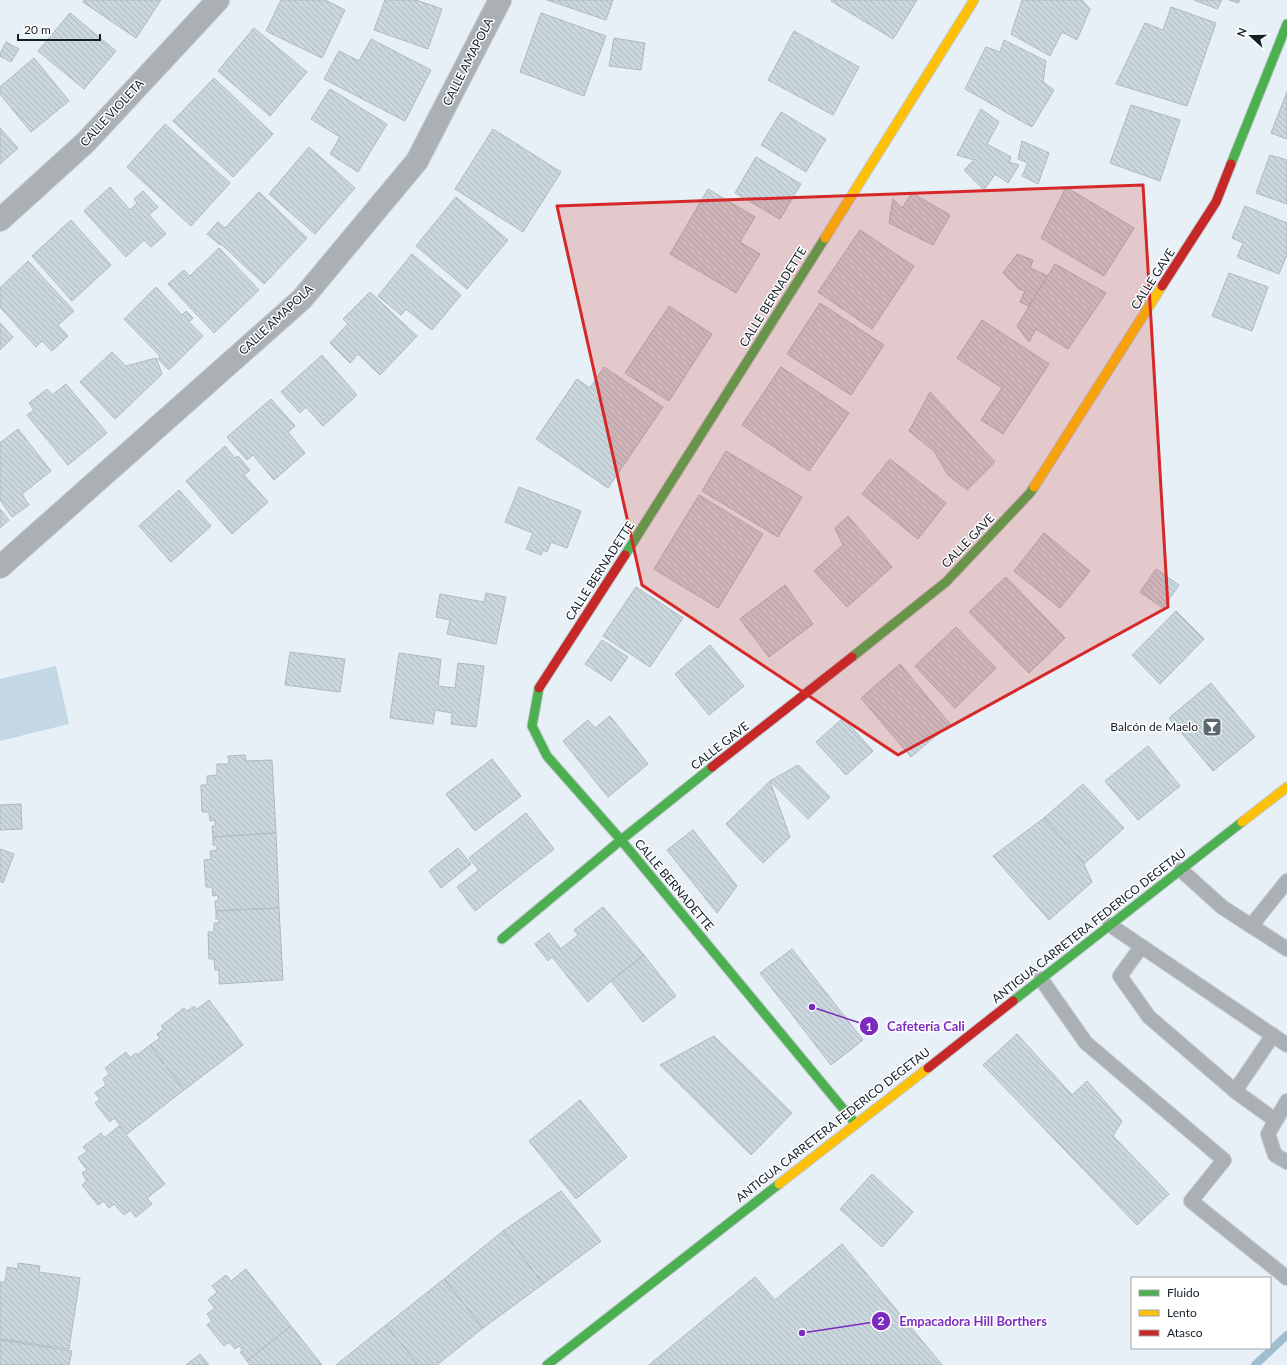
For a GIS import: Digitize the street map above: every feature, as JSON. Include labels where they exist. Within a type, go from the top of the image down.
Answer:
[{"type":"street","name":"CALLE VIOLETA","points":[[0,220],[86,142],[218,0]]},
{"type":"street","name":"CALLE AMAPOLA","points":[[0,567],[302,299],[417,161],[500,0]]},
{"type":"street","name":"CALLE BERNADETTE","points":[[855,1124],[621,840],[547,756],[532,726],[539,688],[665,493],[974,0]]},
{"type":"street","name":"CALLE GAVE","points":[[502,939],[621,840],[946,582],[1030,493],[1216,202],[1287,24]]},
{"type":"street","name":"ANTIGUA CARRETERA FEDERICO DEGETAU","points":[[547,1365],[1041,978],[1287,788]]},
{"type":"lane","points":[[1181,870],[1222,907],[1287,949]]},
{"type":"lane","points":[[1251,926],[1287,881]]},
{"type":"lane","points":[[1110,925],[1287,1045]]},
{"type":"lane","points":[[1141,947],[1120,976],[1149,1017],[1235,1091],[1275,1120]]},
{"type":"lane","points":[[1041,978],[1086,1043],[1224,1160],[1191,1201],[1287,1278]]},
{"type":"lane","points":[[1235,1091],[1273,1035]]},
{"type":"lane","points":[[1287,1101],[1268,1134],[1275,1154],[1287,1162]]},
{"type":"highlighted area","points":[[1143,185],[1168,607],[898,755],[642,585],[557,206]]},
{"type":"shaded area","points":[[56,666],[69,724],[0,741],[0,679]]},
{"type":"building","points":[[84,0],[161,0],[136,38],[83,2]]},
{"type":"building","points":[[281,0],[325,0],[345,10],[322,58],[266,31]]},
{"type":"building","points":[[385,0],[416,0],[442,9],[428,49],[374,30]]},
{"type":"building","points":[[547,0],[613,0],[606,20]]},
{"type":"building","points":[[917,0],[893,39],[831,1]]},
{"type":"building","points":[[1022,0],[1082,0],[1090,9],[1077,40],[1062,32],[1050,56],[1011,34]]},
{"type":"building","points":[[1194,0],[1222,0],[1217,9]]},
{"type":"building","points":[[1229,0],[1240,0],[1238,3]]},
{"type":"building","points":[[1171,7],[1216,23],[1187,106],[1116,84],[1145,23],[1163,30]]},
{"type":"building","points":[[70,13],[116,51],[84,89],[38,51]]},
{"type":"building","points":[[541,13],[606,36],[584,96],[520,72]]},
{"type":"building","points":[[254,28],[307,72],[270,116],[218,71]]},
{"type":"building","points":[[794,31],[859,67],[833,115],[768,80]]},
{"type":"building","points":[[614,38],[645,43],[641,70],[609,66]]},
{"type":"building","points":[[371,39],[431,70],[405,121],[324,79],[339,51],[359,61]]},
{"type":"building","points":[[1004,40],[1046,61],[1043,82],[1054,90],[1032,127],[965,89],[986,47],[1000,52]]},
{"type":"building","points":[[6,42],[19,49],[11,62],[0,56]]},
{"type":"building","points":[[34,58],[69,101],[31,132],[0,94],[0,87]]},
{"type":"building","points":[[214,78],[273,134],[233,177],[173,121]]},
{"type":"building","points":[[330,89],[387,124],[358,172],[330,154],[340,137],[311,119]]},
{"type":"building","points":[[1287,92],[1287,139],[1271,133]]},
{"type":"building","points":[[1131,105],[1180,120],[1160,181],[1110,163]]},
{"type":"building","points":[[981,109],[999,122],[987,144],[1011,157],[1009,162],[1019,165],[1008,183],[995,174],[984,190],[964,170],[974,160],[957,155]]},
{"type":"building","points":[[781,112],[826,139],[806,172],[761,145]]},
{"type":"building","points":[[165,124],[230,183],[191,226],[127,167]]},
{"type":"building","points":[[0,128],[18,148],[0,164]]},
{"type":"building","points":[[493,129],[561,172],[523,232],[455,189]]},
{"type":"building","points":[[1022,141],[1049,153],[1038,184],[1022,176],[1028,163],[1018,159]]},
{"type":"building","points":[[309,147],[355,188],[315,234],[269,194]]},
{"type":"building","points":[[1270,155],[1287,160],[1287,204],[1256,193]]},
{"type":"building","points":[[756,157],[801,184],[780,219],[735,193]]},
{"type":"building","points":[[110,187],[130,210],[137,203],[134,199],[143,191],[158,207],[149,215],[166,234],[151,247],[144,240],[126,257],[84,211]]},
{"type":"building","points":[[1066,187],[1134,228],[1104,276],[1041,238]]},
{"type":"building","points":[[708,189],[755,217],[740,242],[760,254],[736,293],[670,254]]},
{"type":"building","points":[[259,192],[307,238],[264,284],[221,244],[220,245],[207,234],[218,222],[225,228]]},
{"type":"building","points":[[912,193],[950,215],[933,245],[889,223],[893,199],[902,208]]},
{"type":"building","points":[[456,197],[508,240],[467,289],[416,246]]},
{"type":"building","points":[[1245,206],[1287,223],[1287,257],[1279,274],[1237,257],[1243,243],[1232,238]]},
{"type":"building","points":[[71,220],[111,265],[72,301],[32,256]]},
{"type":"building","points":[[860,230],[914,266],[872,329],[818,292]]},
{"type":"building","points":[[219,248],[259,290],[214,333],[168,284],[184,270],[190,276]]},
{"type":"building","points":[[412,254],[461,295],[432,330],[406,309],[401,315],[378,296]]},
{"type":"building","points":[[1017,254],[1033,260],[1030,268],[1048,276],[1029,306],[1020,302],[1025,291],[1019,289],[1003,273]]},
{"type":"building","points":[[28,261],[74,311],[58,325],[68,336],[52,351],[42,341],[36,347],[0,307],[0,288]]},
{"type":"building","points":[[1055,264],[1106,293],[1068,349],[1036,329],[1029,342],[1017,326]]},
{"type":"building","points":[[1229,273],[1268,287],[1252,331],[1212,316]]},
{"type":"building","points":[[156,287],[182,315],[186,311],[193,318],[189,322],[203,336],[169,370],[158,359],[160,356],[124,319]]},
{"type":"building","points":[[370,292],[417,336],[380,375],[358,354],[350,363],[330,343],[348,324],[343,319]]},
{"type":"building","points":[[820,303],[884,345],[851,395],[787,354]]},
{"type":"building","points":[[669,306],[712,334],[669,401],[625,373]]},
{"type":"building","points":[[982,320],[1049,364],[1003,434],[981,420],[1002,388],[957,358]]},
{"type":"building","points":[[0,323],[13,337],[0,350]]},
{"type":"building","points":[[112,352],[126,366],[156,358],[162,374],[115,419],[80,382]]},
{"type":"building","points":[[322,355],[357,395],[323,426],[306,407],[300,413],[281,392]]},
{"type":"building","points":[[604,367],[663,407],[608,488],[536,439],[577,379],[590,388]]},
{"type":"building","points":[[781,367],[849,413],[809,471],[742,425]]},
{"type":"building","points":[[66,384],[107,433],[68,465],[27,415],[34,410],[29,403],[47,389],[52,395]]},
{"type":"building","points":[[930,392],[995,462],[967,490],[948,475],[934,451],[909,431]]},
{"type":"building","points":[[271,399],[295,426],[288,432],[305,453],[274,480],[253,455],[247,460],[227,437]]},
{"type":"building","points":[[18,429],[51,471],[22,494],[29,505],[12,517],[0,500],[0,443]]},
{"type":"building","points":[[225,446],[235,458],[238,456],[250,470],[244,475],[268,502],[232,534],[186,481]]},
{"type":"building","points":[[726,451],[802,497],[778,537],[702,491]]},
{"type":"building","points":[[890,459],[946,503],[918,539],[862,494]]},
{"type":"building","points":[[519,487],[581,511],[567,548],[551,542],[547,552],[543,550],[541,555],[526,549],[533,533],[505,522]]},
{"type":"building","points":[[179,490],[211,526],[171,562],[139,526]]},
{"type":"building","points":[[699,495],[763,534],[718,608],[654,569]]},
{"type":"building","points":[[0,509],[9,520],[0,528]]},
{"type":"building","points":[[848,516],[892,567],[847,607],[814,571],[843,545],[835,528]]},
{"type":"building","points":[[1044,533],[1090,571],[1060,608],[1014,571]]},
{"type":"building","points":[[1156,569],[1179,585],[1163,608],[1140,592]]},
{"type":"building","points":[[1006,577],[1065,638],[1029,673],[969,612]]},
{"type":"building","points":[[785,585],[813,624],[769,657],[740,619]]},
{"type":"building","points":[[636,587],[683,618],[650,667],[603,636]]},
{"type":"building","points":[[486,593],[506,597],[496,644],[447,634],[450,620],[436,617],[440,594],[484,602]]},
{"type":"building","points":[[1176,611],[1204,639],[1160,684],[1132,655]]},
{"type":"building","points":[[956,627],[996,668],[955,708],[915,666]]},
{"type":"building","points":[[602,640],[628,657],[611,681],[585,664]]},
{"type":"building","points":[[710,645],[744,686],[709,715],[675,674]]},
{"type":"building","points":[[290,652],[345,659],[340,692],[285,685]]},
{"type":"building","points":[[399,653],[441,659],[438,686],[455,688],[458,663],[484,666],[476,727],[451,724],[452,713],[435,710],[433,724],[390,718]]},
{"type":"building","points":[[900,664],[950,724],[911,757],[861,698]]},
{"type":"building","name":"Balcón de Maelo","points":[[1211,683],[1255,737],[1213,771],[1169,718]]},
{"type":"building","points":[[610,716],[648,764],[608,797],[563,741],[588,720],[595,728]]},
{"type":"building","points":[[843,718],[873,751],[846,775],[816,742]]},
{"type":"building","points":[[1148,746],[1180,786],[1138,820],[1105,781]]},
{"type":"building","points":[[245,755],[246,761],[272,760],[276,833],[213,837],[212,826],[215,826],[215,820],[210,821],[209,812],[202,812],[201,785],[207,785],[207,776],[217,775],[217,764],[229,764],[228,756]]},
{"type":"building","points":[[492,759],[521,796],[475,831],[446,794]]},
{"type":"building","points":[[798,765],[830,797],[808,819],[770,781]]},
{"type":"building","points":[[770,781],[790,837],[763,863],[726,824]]},
{"type":"building","points":[[1083,784],[1124,828],[1084,864],[1044,818]]},
{"type":"building","points":[[21,804],[22,829],[0,830],[0,805]]},
{"type":"building","points":[[526,813],[554,849],[475,911],[457,887],[479,870],[469,858]]},
{"type":"building","points":[[1044,818],[1084,864],[1092,882],[1049,920],[993,856]]},
{"type":"building","points":[[693,830],[737,886],[717,913],[667,850]]},
{"type":"building","points":[[276,833],[279,908],[216,911],[215,901],[218,901],[218,895],[213,896],[212,887],[206,887],[204,860],[211,859],[210,851],[217,850],[217,845],[213,845],[213,837]]},
{"type":"building","points":[[458,848],[471,864],[441,888],[429,871]]},
{"type":"building","points":[[0,849],[14,854],[3,883],[0,881]]},
{"type":"building","points":[[603,907],[644,955],[611,981],[588,1002],[552,957],[548,961],[535,944],[549,933],[561,949],[578,935],[574,930]]},
{"type":"building","points":[[279,908],[283,980],[219,984],[219,970],[215,970],[214,959],[209,959],[208,932],[214,932],[214,923],[219,923],[219,919],[216,919],[216,911]]},
{"type":"building","points":[[792,949],[863,1040],[831,1065],[760,973]]},
{"type":"building","points":[[644,955],[676,996],[643,1022],[611,981]]},
{"type":"building","points":[[209,1000],[243,1045],[184,1090],[150,1045],[160,1038],[157,1034],[164,1029],[161,1026],[184,1008],[187,1011],[194,1006],[197,1009]]},
{"type":"building","points":[[1017,1034],[1072,1095],[1087,1081],[1122,1121],[1113,1136],[1169,1194],[1137,1225],[983,1065]]},
{"type":"building","points":[[714,1036],[792,1113],[751,1155],[660,1065]]},
{"type":"building","points":[[150,1045],[184,1090],[127,1134],[114,1118],[110,1122],[95,1103],[100,1099],[95,1093],[106,1085],[103,1079],[109,1074],[105,1068],[126,1052],[130,1058],[136,1053],[137,1055]]},
{"type":"building","points":[[580,1100],[627,1157],[576,1199],[529,1141]]},
{"type":"building","points":[[119,1126],[165,1184],[147,1198],[152,1204],[136,1217],[130,1210],[124,1215],[114,1204],[109,1208],[104,1201],[98,1205],[82,1185],[87,1181],[82,1173],[87,1170],[78,1158],[87,1151],[83,1147],[101,1133],[104,1138]]},
{"type":"building","points":[[872,1174],[913,1212],[882,1247],[840,1209]]},
{"type":"building","points":[[561,1191],[601,1241],[543,1284],[503,1231]]},
{"type":"building","points":[[503,1231],[543,1284],[483,1328],[444,1279]]},
{"type":"building","points":[[842,1244],[942,1365],[649,1365],[755,1277],[775,1300]]},
{"type":"building","points":[[18,1263],[40,1266],[39,1272],[80,1278],[69,1349],[0,1339],[0,1282],[5,1282],[7,1267],[18,1269]]},
{"type":"building","points":[[246,1269],[291,1326],[247,1361],[240,1352],[243,1351],[239,1346],[235,1349],[229,1342],[224,1346],[207,1325],[212,1321],[207,1314],[215,1308],[208,1300],[217,1292],[212,1286],[226,1275],[231,1281]]},
{"type":"building","points":[[444,1279],[483,1328],[437,1365],[418,1365],[386,1325]]},
{"type":"building","points":[[386,1325],[418,1365],[336,1365]]},
{"type":"building","points":[[291,1326],[322,1365],[250,1365],[247,1361]]},
{"type":"building","points":[[0,1340],[72,1351],[69,1365],[0,1365]]},
{"type":"building","points":[[200,1354],[209,1365],[186,1365]]},
{"type":"waterway","points":[[1255,1365],[1287,1335]]},
{"type":"traffic: fast","points":[[1231,164],[1287,24]]},
{"type":"traffic: fast","points":[[625,555],[825,238]]},
{"type":"traffic: fast","points":[[852,657],[946,582],[1034,487]]},
{"type":"traffic: fast","points":[[539,688],[532,726],[547,756],[621,840],[855,1123]]},
{"type":"traffic: fast","points":[[502,939],[712,767]]},
{"type":"traffic: fast","points":[[1013,1001],[1242,822]]},
{"type":"traffic: fast","points":[[547,1365],[779,1184]]},
{"type":"traffic: slow","points":[[825,238],[974,0]]},
{"type":"traffic: slow","points":[[1034,487],[1162,286]]},
{"type":"traffic: slow","points":[[1242,822],[1287,787]]},
{"type":"traffic: slow","points":[[779,1184],[928,1068]]},
{"type":"traffic: jam","points":[[1162,286],[1216,202],[1231,164]]},
{"type":"traffic: jam","points":[[539,688],[625,555]]},
{"type":"traffic: jam","points":[[712,767],[852,657]]},
{"type":"traffic: jam","points":[[928,1068],[1013,1001]]},
{"type":"place","name":"Balcón de Maelo","points":[[1212,727]]},
{"type":"place","name":"Cafetería Cali","points":[[812,1007]]},
{"type":"place","name":"Empacadora Hill Borthers","points":[[802,1333]]}]
